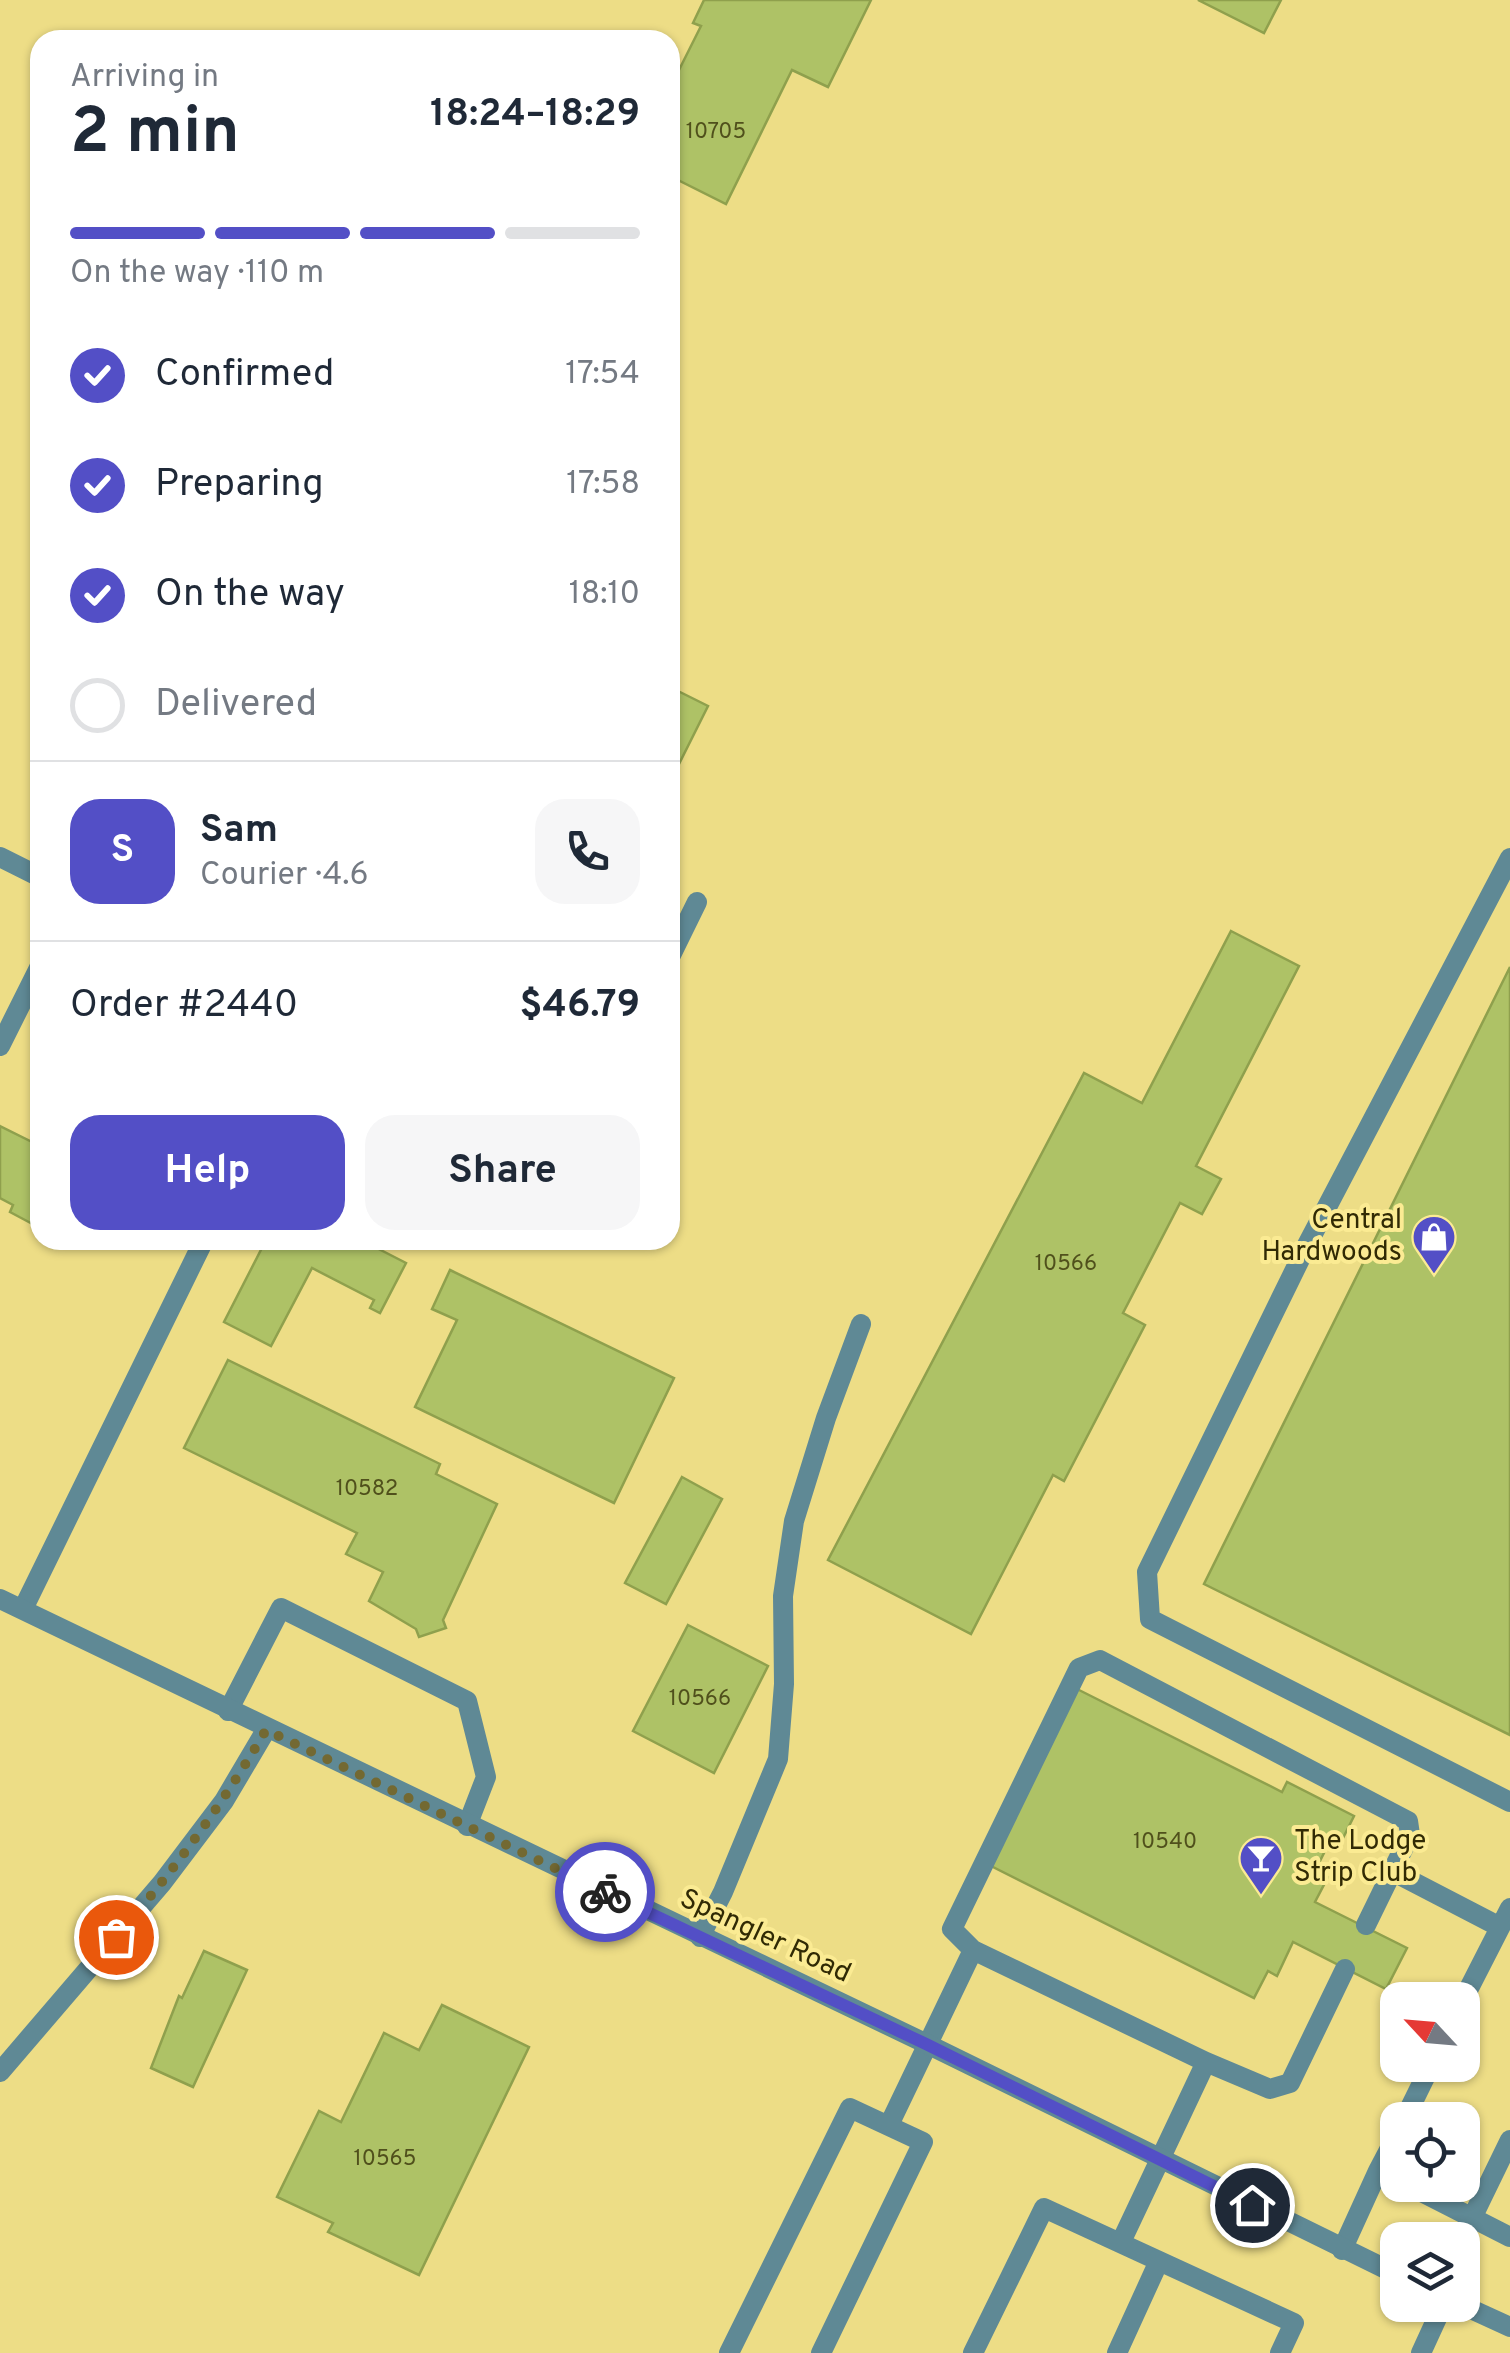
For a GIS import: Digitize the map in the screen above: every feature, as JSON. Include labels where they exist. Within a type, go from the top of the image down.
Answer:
[{"type":"street","points":[[0,857],[30,872]]},
{"type":"street","points":[[1510,858],[1307,1245],[1147,1572],[1150,1619],[1510,1802]]},
{"type":"street","points":[[680,936],[696,902]]},
{"type":"street","points":[[0,1046],[30,986]]},
{"type":"street","points":[[23,1609],[199,1250]]},
{"type":"street","points":[[700,1937],[723,1892],[778,1759],[784,1684],[783,1596],[794,1521],[861,1324]]},
{"type":"street","name":"Spangler Road","points":[[0,1599],[1380,2267]]},
{"type":"street","points":[[228,1711],[281,1608],[466,1701],[486,1777],[467,1826]]},
{"type":"street","points":[[1345,1969],[1290,2083],[1270,2089],[973,1950],[952,1929],[1079,1668],[1100,1660],[1408,1821],[1410,1835],[1366,1925]]},
{"type":"street","points":[[0,2072],[162,1883],[224,1802],[266,1730]]},
{"type":"street","points":[[1392,1871],[1500,1927]]},
{"type":"street","points":[[1472,1982],[1510,1908]]},
{"type":"street","points":[[889,2125],[973,1950]]},
{"type":"street","points":[[1121,2242],[1206,2062]]},
{"type":"street","points":[[729,2353],[850,2108],[923,2142],[822,2353]]},
{"type":"street","points":[[1472,2218],[1510,2140]]},
{"type":"street","points":[[1342,2250],[1380,2189]]},
{"type":"street","points":[[1441,2202],[1510,2238]]},
{"type":"street","points":[[973,2353],[1044,2208],[1294,2323],[1280,2353]]},
{"type":"street","points":[[1117,2353],[1159,2261]]},
{"type":"street","points":[[1480,2314],[1510,2328]]},
{"type":"street","points":[[1422,2353],[1435,2322]]},
{"type":"building","points":[[704,0],[871,0],[828,87],[792,70],[726,204],[680,181],[680,68],[701,26],[693,23]]},
{"type":"building","points":[[1198,0],[1281,0],[1264,33]]},
{"type":"building","points":[[680,692],[708,706],[680,762]]},
{"type":"building","points":[[1231,931],[1299,966],[1196,1166],[1221,1179],[1202,1214],[1180,1203],[1123,1313],[1145,1325],[1064,1481],[1053,1475],[971,1634],[828,1560],[1084,1073],[1142,1103]]},
{"type":"building","name":"Central Hardwoods","points":[[1510,967],[1510,1735],[1204,1584]]},
{"type":"building","points":[[0,1126],[30,1141],[30,1223],[10,1212],[13,1205],[0,1198]]},
{"type":"building","points":[[261,1250],[381,1250],[406,1263],[380,1313],[370,1308],[374,1300],[312,1268],[271,1346],[224,1322]]},
{"type":"building","points":[[450,1270],[674,1378],[614,1503],[415,1407],[457,1320],[432,1309]]},
{"type":"building","points":[[228,1360],[440,1464],[436,1474],[497,1504],[443,1620],[446,1628],[419,1637],[416,1629],[369,1601],[383,1572],[346,1554],[357,1533],[184,1448]]},
{"type":"building","points":[[682,1477],[722,1499],[666,1604],[625,1583]]},
{"type":"building","points":[[688,1625],[768,1666],[714,1773],[633,1731]]},
{"type":"building","points":[[1077,1689],[1282,1792],[1287,1782],[1354,1816],[1340,1844],[1331,1839],[1315,1871],[1328,1877],[1315,1902],[1407,1948],[1390,1982],[1380,1982],[1380,1986],[1293,1942],[1277,1976],[1268,1971],[1254,1998],[989,1865]]},
{"type":"building","points":[[204,1951],[247,1970],[193,2087],[151,2068],[179,1996],[182,1998]]},
{"type":"building","points":[[442,2005],[529,2047],[419,2275],[328,2232],[333,2223],[277,2197],[319,2111],[341,2122],[384,2033],[419,2050]]},
{"type":"way so far","points":[[116,1937],[224,1802],[266,1730],[605,1892]]},
{"type":"place","name":"Central Hardwoods","points":[[1434,1275]]},
{"type":"place","name":"The Lodge Strip Club","points":[[1261,1896]]},
{"type":"route","points":[[605,1892],[1252,2205]]}]
